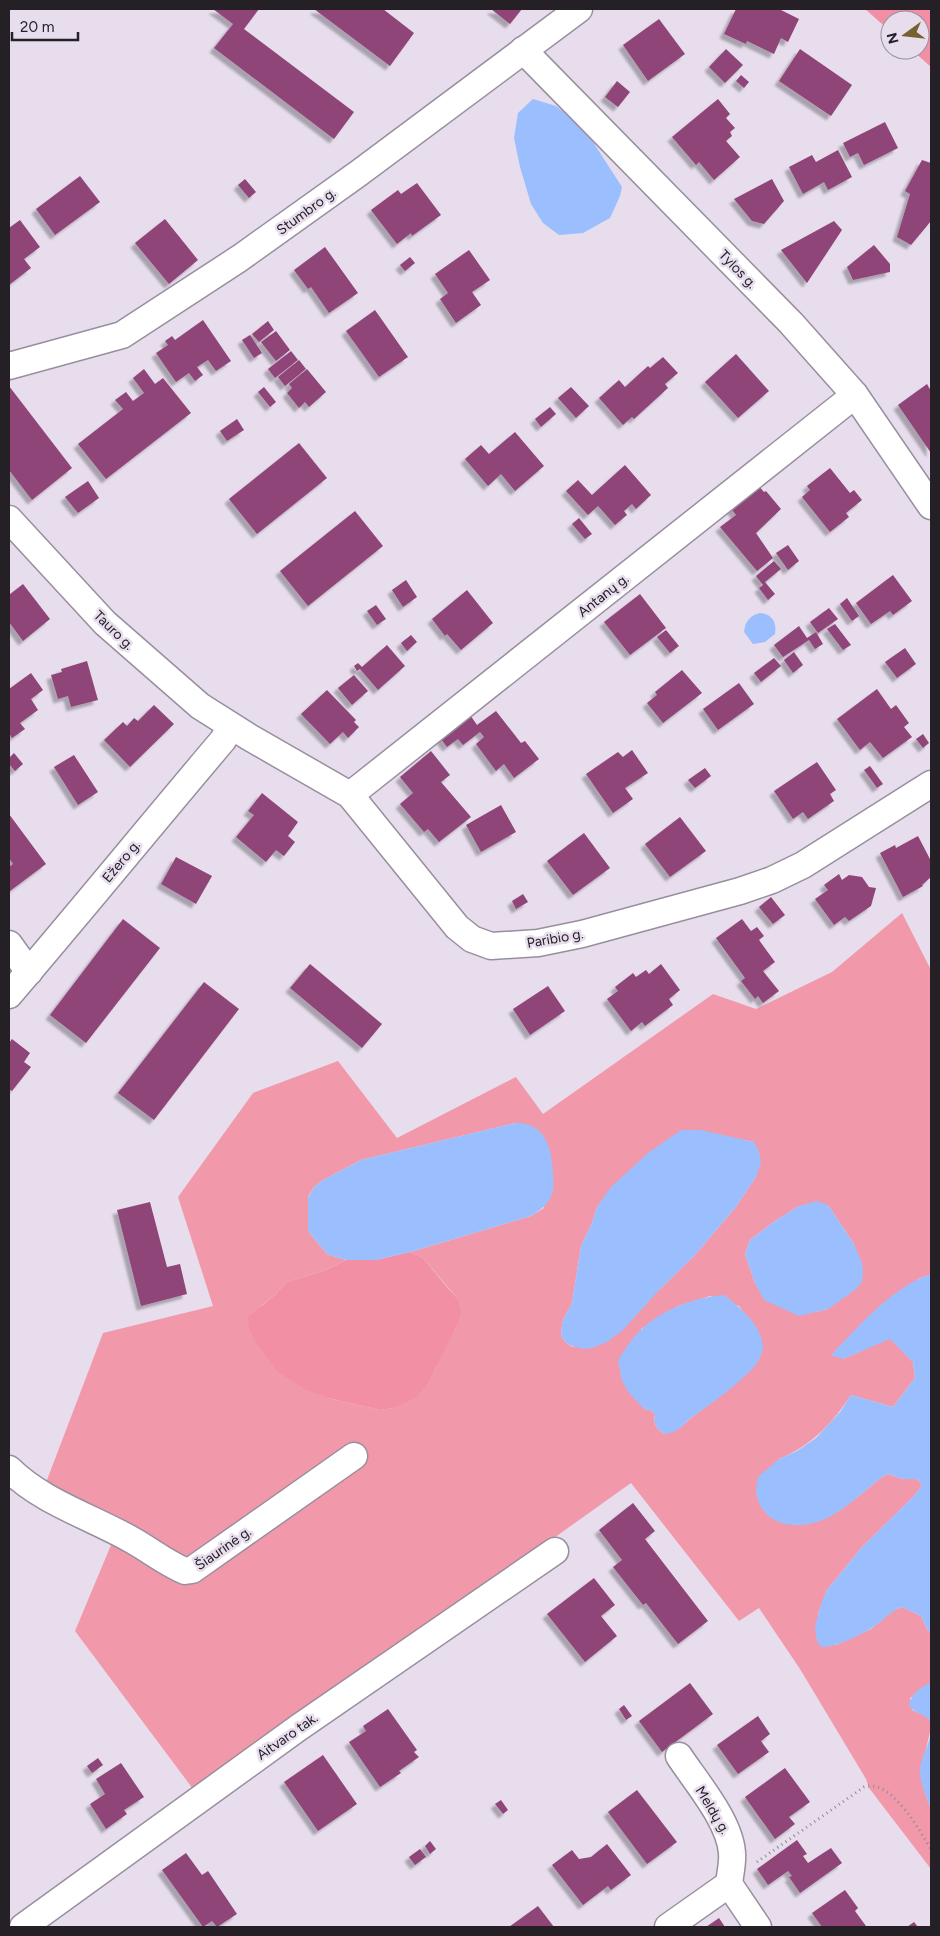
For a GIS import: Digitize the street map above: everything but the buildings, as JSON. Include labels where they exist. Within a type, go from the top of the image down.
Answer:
[{"type":"street","name":"Stumbro g.","points":[[9,366],[122,335],[240,258],[359,173],[579,9]]},
{"type":"street","name":"Tylos g.","points":[[523,50],[791,323],[856,395],[931,506]]},
{"type":"street","name":"Antanų g.","points":[[350,795],[856,395]]},
{"type":"street","name":"Tauro g.","points":[[9,519],[105,623],[186,695],[231,726]]},
{"type":"street","name":"Paribio g.","points":[[231,726],[350,795],[457,927],[472,939],[491,946],[538,943],[582,934],[740,892],[772,880],[803,865],[931,784]]},
{"type":"street","name":"Ežero g.","points":[[9,995],[223,740],[231,726]]},
{"type":"street","points":[[9,944],[29,972]]},
{"type":"street","name":"Šiaurinė g.","points":[[9,1469],[25,1483],[42,1493],[132,1540],[185,1571],[192,1570],[354,1456]]},
{"type":"street","name":"Aitvaro tak.","points":[[23,1927],[298,1728],[555,1551]]},
{"type":"street","name":"Meldų g.","points":[[679,1756],[723,1822],[730,1838],[732,1854],[729,1884]]},
{"type":"street","points":[[668,1927],[729,1884],[758,1927]]},
{"type":"path","points":[[729,1884],[742,1872],[864,1787],[870,1785],[877,1786],[896,1800],[912,1817],[931,1849]]},
{"type":"shaded area","points":[[865,9],[931,9],[931,67],[923,60],[930,60],[930,10],[880,10],[880,22]]},
{"type":"shaded area","points":[[902,913],[931,970],[931,1274],[918,1279],[843,1359],[890,1338],[913,1362],[915,1378],[893,1407],[851,1395],[836,1416],[811,1441],[779,1459],[792,1525],[819,1520],[830,1515],[851,1502],[888,1474],[903,1479],[916,1479],[922,1486],[862,1547],[827,1590],[818,1614],[836,1645],[871,1629],[892,1611],[902,1607],[921,1616],[931,1633],[931,1682],[910,1698],[912,1710],[926,1716],[931,1723],[924,1757],[925,1793],[931,1810],[931,1869],[869,1788],[866,1779],[800,1669],[759,1608],[739,1621],[631,1483],[196,1793],[75,1631],[119,1526],[42,1493],[103,1333],[213,1306],[178,1197],[253,1093],[338,1061],[397,1138],[516,1077],[543,1114],[713,994],[756,1009],[832,972]],"holes":[[[515,1123],[544,1208],[531,1216],[410,1252],[423,1258],[458,1299],[456,1328],[435,1369],[394,1408],[380,1410],[328,1398],[261,1306],[287,1282],[326,1270],[346,1260],[327,1254],[308,1231],[308,1197],[314,1187],[323,1180],[361,1160]],[[745,1140],[754,1142],[756,1177],[735,1208],[694,1256],[660,1289],[573,1347],[562,1338],[561,1331],[563,1320],[572,1303],[581,1246],[597,1207],[649,1153]],[[828,1205],[854,1244],[828,1309],[815,1312],[755,1283],[745,1254],[750,1240],[799,1206]],[[710,1296],[739,1306],[761,1337],[756,1364],[725,1392],[681,1427],[664,1434],[656,1426],[655,1414],[650,1410],[644,1409],[641,1329],[678,1306]]]},
{"type":"shaded area","points":[[410,1252],[423,1258],[458,1299],[461,1313],[456,1328],[426,1386],[415,1398],[394,1408],[380,1410],[328,1398],[306,1390],[278,1372],[256,1343],[249,1328],[248,1317],[275,1295],[287,1282],[326,1270],[346,1260],[376,1260]]},
{"type":"water","points":[[533,99],[556,106],[584,128],[622,187],[610,218],[583,233],[559,235],[543,223],[531,204],[514,138],[518,113]]},
{"type":"water","points":[[760,613],[768,615],[773,619],[775,634],[765,642],[753,644],[744,632],[750,618]]},
{"type":"water","points":[[515,1123],[534,1127],[540,1132],[549,1147],[551,1156],[552,1194],[545,1205],[531,1216],[410,1252],[376,1260],[346,1260],[327,1254],[308,1231],[308,1198],[314,1187],[323,1180],[361,1160]]},
{"type":"water","points":[[681,1130],[701,1130],[754,1142],[759,1151],[761,1163],[756,1177],[735,1208],[694,1256],[660,1289],[623,1330],[607,1342],[592,1348],[583,1349],[569,1345],[562,1338],[563,1320],[572,1303],[581,1246],[597,1207],[611,1187],[648,1153]]},
{"type":"water","points":[[817,1201],[828,1205],[854,1244],[862,1263],[862,1282],[856,1289],[828,1309],[799,1316],[764,1300],[755,1283],[745,1254],[750,1240],[775,1221],[799,1206]]},
{"type":"water","points":[[931,1274],[931,1633],[921,1616],[902,1607],[859,1635],[835,1645],[821,1647],[817,1641],[815,1627],[827,1590],[862,1547],[922,1486],[916,1479],[903,1479],[888,1474],[833,1515],[805,1525],[795,1525],[785,1524],[776,1520],[761,1507],[756,1493],[758,1477],[779,1459],[797,1451],[816,1438],[840,1412],[851,1395],[893,1407],[915,1378],[913,1362],[890,1339],[843,1359],[831,1355],[877,1308],[903,1288]]},
{"type":"water","points":[[724,1295],[754,1323],[761,1338],[763,1350],[755,1366],[741,1380],[677,1430],[664,1434],[656,1426],[655,1414],[650,1410],[644,1409],[629,1393],[622,1381],[618,1360],[638,1332],[650,1322],[680,1305],[702,1298]]},
{"type":"water","points":[[931,1682],[931,1725],[928,1718],[912,1709],[909,1705],[914,1694]]},
{"type":"water","points":[[931,1732],[931,1810],[922,1784],[920,1768]]}]
